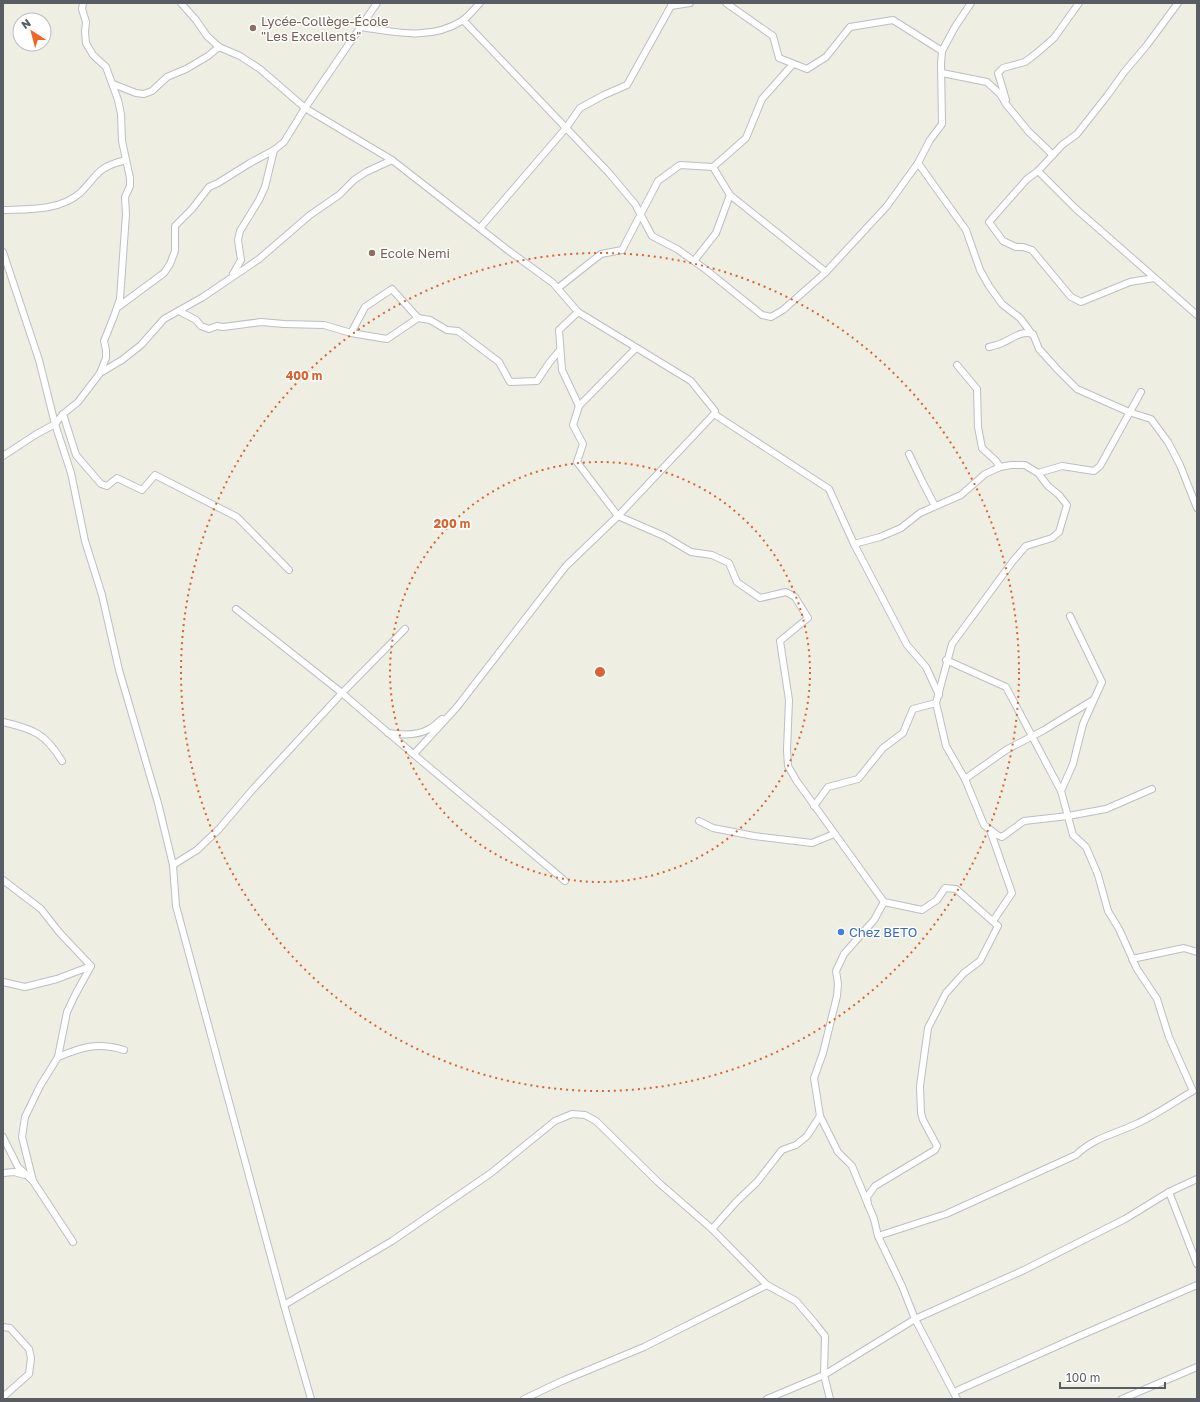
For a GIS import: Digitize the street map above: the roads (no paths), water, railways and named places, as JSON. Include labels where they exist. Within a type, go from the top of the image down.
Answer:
[{"type":"street","points":[[3,456],[55,424],[63,414],[78,402],[100,372],[106,358],[104,341],[120,299],[126,229],[125,197],[130,186],[130,178],[121,133],[120,114],[113,84],[106,67],[93,55],[86,43],[86,22],[82,9],[83,3]]},
{"type":"street","points":[[181,3],[196,20],[207,36],[219,47],[240,56],[260,69],[305,108],[392,160],[509,251],[553,283],[578,312],[690,381],[715,411],[714,414],[829,489],[854,544],[907,645],[926,666],[939,695]]},
{"type":"street","points":[[116,308],[164,273],[170,264],[175,251],[175,226],[209,187],[274,150],[288,136],[305,108],[377,3]]},
{"type":"street","points":[[360,27],[420,34],[434,33],[463,20],[480,3]]},
{"type":"street","points":[[480,228],[566,128],[580,108],[604,95],[627,86],[671,6],[690,3]]},
{"type":"street","points":[[726,3],[773,36],[779,58],[807,69],[826,57],[850,27],[893,20],[942,51]]},
{"type":"street","points":[[463,20],[609,173],[635,204],[652,236],[677,249],[694,261],[762,315],[771,316],[783,310],[826,272],[887,206],[918,163],[930,140],[942,124],[942,51],[955,27],[971,3]]},
{"type":"street","points":[[1006,104],[1004,91],[998,73],[1003,68],[1026,62],[1038,52],[1054,38],[1079,3]]},
{"type":"street","points":[[1154,278],[1130,282],[1081,302],[1071,297],[1032,250],[1024,247],[1016,247],[1003,241],[989,222],[1027,179],[1038,171],[1062,145],[1077,134],[1108,96],[1125,71],[1147,45],[1178,3]]},
{"type":"street","points":[[113,84],[136,93],[144,94],[152,91],[167,77],[186,69],[208,56],[219,47]]},
{"type":"street","points":[[558,288],[601,254],[622,250],[658,181],[680,165],[713,167],[746,138],[762,99],[793,64]]},
{"type":"street","points":[[942,73],[986,82],[1000,94],[1006,104],[1028,131],[1053,155]]},
{"type":"street","points":[[231,277],[241,260],[238,240],[240,231],[259,200],[265,187],[274,150]]},
{"type":"street","points":[[3,210],[45,207],[68,201],[79,194],[102,169],[113,163],[126,160]]},
{"type":"street","points":[[100,372],[122,360],[141,345],[164,319],[204,297],[259,259],[293,228],[339,195],[354,180],[366,172],[392,160]]},
{"type":"street","points":[[918,163],[966,230],[980,270],[1002,304],[1020,318],[1033,334],[1039,349],[1077,389],[1129,412],[1150,419],[1168,442],[1180,465],[1197,508]]},
{"type":"street","points":[[713,167],[730,195],[826,272]]},
{"type":"street","points":[[1038,171],[1075,208],[1197,315]]},
{"type":"street","points":[[694,261],[716,232],[730,195]]},
{"type":"street","points":[[3,252],[39,360],[55,424],[71,473],[85,541],[102,595],[119,670],[158,803],[173,865],[176,906],[284,1305],[311,1399]]},
{"type":"street","points":[[351,333],[365,308],[392,289],[418,318],[430,320],[447,330],[458,331],[499,362],[510,382],[537,381],[560,350]]},
{"type":"street","points":[[179,311],[196,320],[201,326],[209,329],[217,326],[261,322],[324,325],[351,333],[387,339],[418,318]]},
{"type":"street","points":[[578,312],[559,330],[562,370],[579,406]]},
{"type":"street","points":[[989,347],[1002,343],[1019,334],[1033,334]]},
{"type":"street","points":[[636,348],[579,406],[573,426],[583,444],[577,462],[618,516],[664,536],[691,552],[712,555],[729,563],[737,582],[760,598],[786,592],[795,597],[808,618],[780,641],[789,700],[787,750],[788,766],[796,780],[884,902],[922,910],[937,900],[945,888],[956,889],[998,926],[980,961],[964,973],[946,993],[928,1028],[920,1086],[921,1113],[923,1120],[937,1146],[935,1150],[875,1186],[867,1197],[868,1205]]},
{"type":"street","points":[[957,364],[977,389],[978,427],[982,448],[996,461],[1000,467]]},
{"type":"street","points":[[1038,474],[1062,466],[1094,471],[1100,466],[1141,392]]},
{"type":"street","points":[[63,414],[76,454],[101,484],[107,486],[117,478],[142,490],[155,476],[237,517],[289,570]]},
{"type":"street","points":[[414,754],[457,707],[566,566],[618,516],[714,414]]},
{"type":"street","points":[[909,454],[935,506]]},
{"type":"street","points":[[854,544],[880,537],[901,528],[920,513],[961,495],[985,474],[1000,467],[1025,465],[1038,474],[1067,505],[1059,532],[1052,538],[1026,546],[1013,561],[952,644],[946,660],[936,703],[946,746],[965,779],[984,825],[1002,837],[1024,821],[1068,816],[1106,809],[1152,789]]},
{"type":"street","points":[[236,609],[342,693],[387,733],[565,881]]},
{"type":"street","points":[[1061,791],[1073,764],[1083,724],[1102,682],[1070,616]]},
{"type":"street","points":[[173,865],[197,850],[219,829],[254,788],[404,629]]},
{"type":"street","points":[[878,1236],[946,1214],[1076,1155],[1084,1147],[1100,1138],[1137,1124],[1193,1091],[1169,1037],[1156,999],[1137,969],[1119,929],[1108,911],[1098,875],[1086,847],[1073,835],[1061,791],[1006,687],[946,660]]},
{"type":"street","points":[[965,779],[1006,750],[1033,736],[1093,700]]},
{"type":"street","points":[[814,806],[828,787],[858,779],[883,748],[903,733],[913,709],[936,703]]},
{"type":"street","points":[[387,733],[405,735],[430,729],[457,707]]},
{"type":"street","points":[[3,722],[23,726],[42,736],[55,749],[62,761]]},
{"type":"street","points":[[699,821],[713,828],[754,836],[812,843],[834,834]]},
{"type":"street","points":[[990,829],[1012,893],[993,921]]},
{"type":"street","points":[[3,880],[41,909],[59,932],[90,966]]},
{"type":"street","points":[[884,902],[874,920],[844,954],[836,972],[838,984],[837,996],[823,1053],[814,1078],[820,1116],[838,1152],[852,1166],[874,1219],[878,1236],[902,1286],[915,1319],[957,1399]]},
{"type":"street","points":[[1132,959],[1184,948],[1197,952]]},
{"type":"street","points":[[3,982],[25,987],[58,979],[90,966]]},
{"type":"street","points":[[33,1181],[22,1137],[25,1117],[40,1086],[58,1057],[67,1012],[90,966]]},
{"type":"street","points":[[58,1057],[87,1046],[100,1046],[124,1050]]},
{"type":"street","points":[[284,1305],[392,1242],[491,1173],[555,1121],[572,1114],[585,1115],[596,1121],[658,1182],[712,1229],[767,1285],[796,1301],[825,1336],[824,1375],[830,1399]]},
{"type":"street","points":[[712,1229],[757,1182],[782,1150],[796,1145],[807,1136],[820,1116]]},
{"type":"street","points":[[3,1137],[18,1167],[33,1181],[73,1242]]},
{"type":"street","points":[[3,1173],[14,1172],[27,1176]]},
{"type":"street","points":[[767,1399],[824,1375],[915,1319],[1024,1270],[1125,1218],[1169,1192],[1197,1179]]},
{"type":"street","points":[[1169,1192],[1197,1264]]},
{"type":"street","points":[[524,1399],[562,1381],[644,1347],[767,1285]]},
{"type":"street","points":[[954,1392],[1077,1336],[1197,1285]]},
{"type":"street","points":[[3,1327],[10,1328],[22,1339],[29,1349],[31,1358],[29,1374],[3,1398]]},
{"type":"street","points":[[1122,1399],[1197,1367]]},
{"type":"place","name":"Lycée-Collège-École \"Les Excellents\"","points":[[253,28]]},
{"type":"place","name":"Ecole Nemi","points":[[372,253]]},
{"type":"place","name":"Chez BETO","points":[[841,932]]}]
